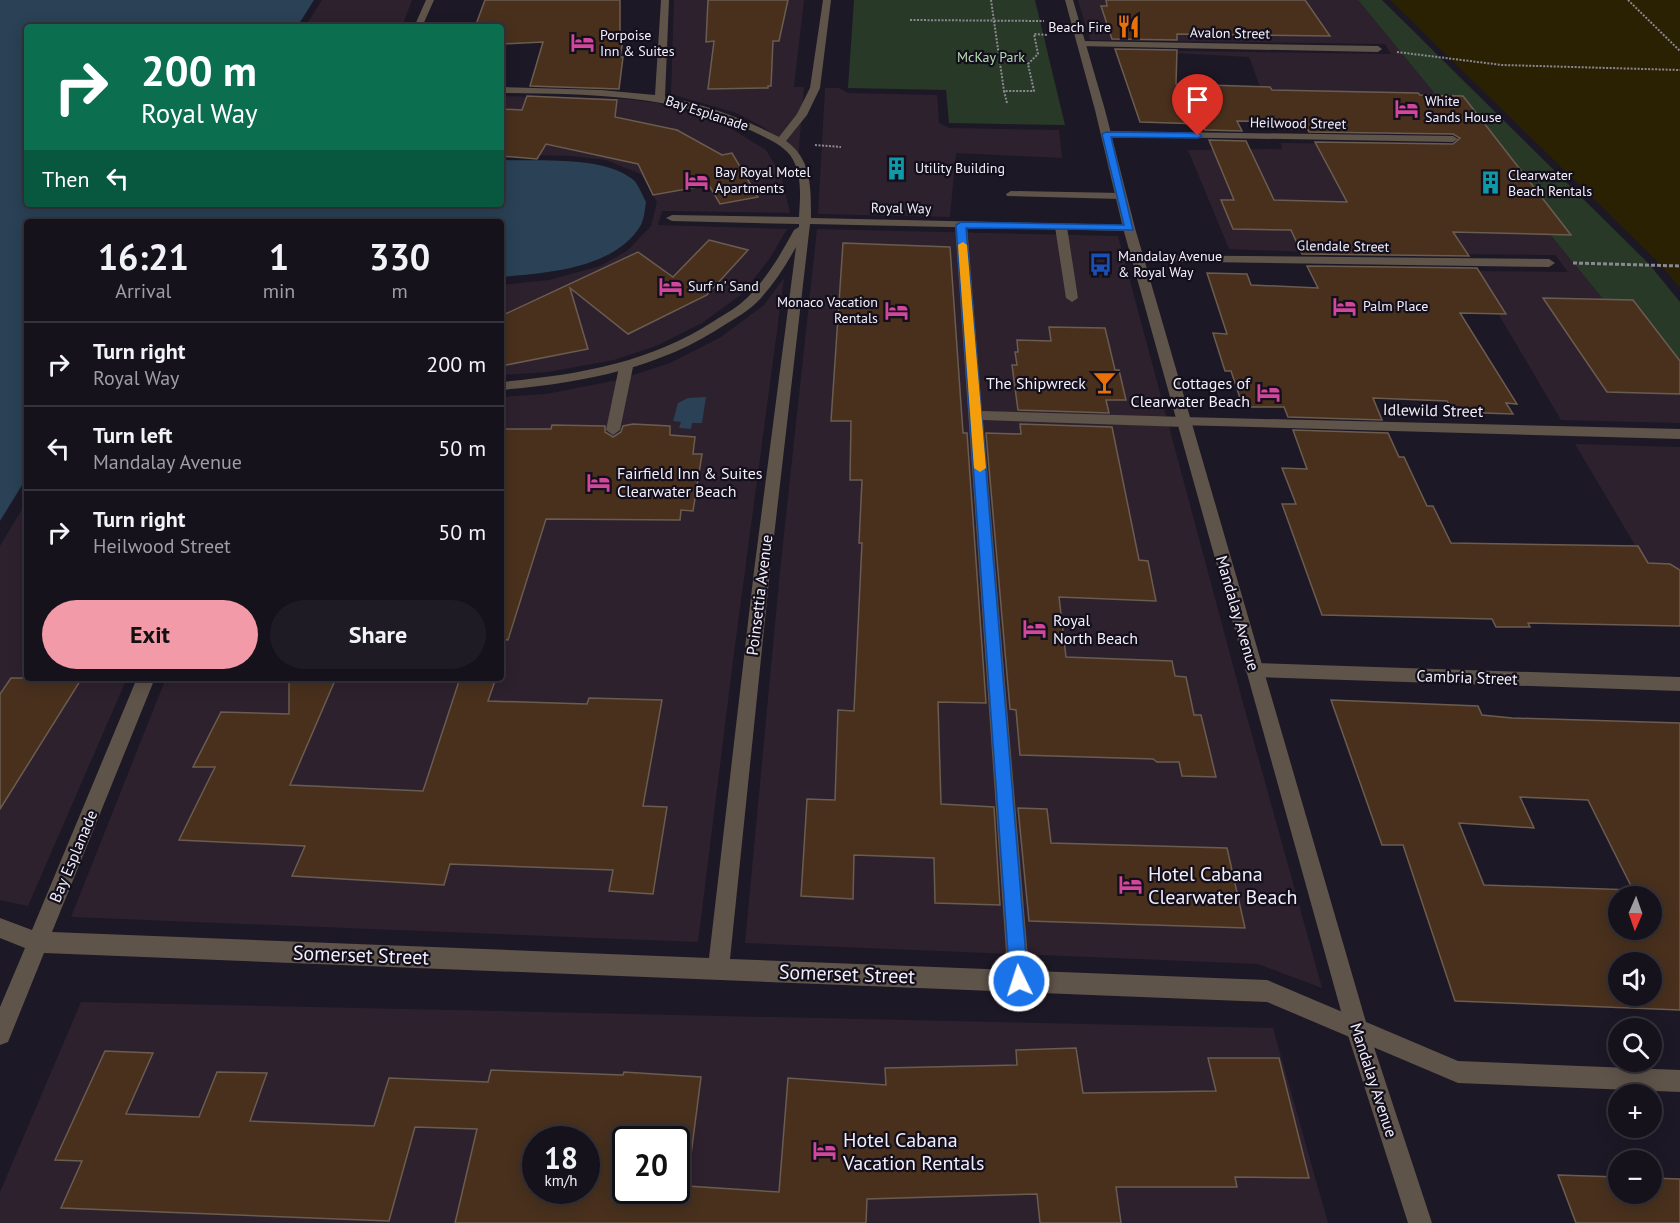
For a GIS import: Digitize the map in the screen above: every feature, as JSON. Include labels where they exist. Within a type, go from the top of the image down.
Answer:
[{"type":"street","points":[[419,24],[430,0]]},
{"type":"street","points":[[660,98],[665,0]]},
{"type":"street","points":[[780,142],[802,115],[815,88],[827,0]]},
{"type":"street","name":"Mandalay Avenue","points":[[1069,0],[1129,228],[1357,1029],[1420,1223]]},
{"type":"street","name":"Avalon Street","points":[[1081,45],[1378,49]]},
{"type":"street","name":"Bay Esplanade","points":[[504,90],[594,92],[660,98],[727,117],[780,142],[794,153],[804,171],[805,221]]},
{"type":"street","name":"Heilwood Street","points":[[1106,134],[1453,139]]},
{"type":"street","points":[[1011,194],[1121,196]]},
{"type":"street","name":"Royal Way","points":[[672,218],[1129,228]]},
{"type":"street","points":[[504,386],[548,382],[627,367],[662,354],[712,330],[754,299],[782,261],[805,221]]},
{"type":"street","name":"Poinsettia Avenue","points":[[718,969],[765,549],[805,221]]},
{"type":"street","points":[[961,225],[1019,981]]},
{"type":"street","points":[[1061,227],[1072,298]]},
{"type":"street","name":"Glendale Street","points":[[1138,259],[1549,263]]},
{"type":"street","points":[[612,430],[627,367]]},
{"type":"street","name":"Idlewild Street","points":[[976,415],[1680,435]]},
{"type":"street","name":"Cambria Street","points":[[1254,670],[1680,684]]},
{"type":"street","name":"Bay Esplanade","points":[[0,1034],[145,681]]},
{"type":"street","name":"Somerset Street","points":[[0,928],[37,942],[1267,991],[1458,1072],[1680,1081]]},
{"type":"path","points":[[991,0],[1007,103]]},
{"type":"path","points":[[1628,0],[1680,51]]},
{"type":"path","points":[[910,20],[1044,21]]},
{"type":"path","points":[[1004,91],[1034,91],[1028,64],[1038,54],[1034,34],[1047,34]]},
{"type":"path","points":[[1378,49],[1424,57],[1562,68],[1680,70]]},
{"type":"path","points":[[1549,263],[1680,266]]},
{"type":"shaded area","points":[[322,0],[412,0],[403,24],[307,24]]},
{"type":"shaded area","points":[[674,0],[804,0],[794,87],[804,87],[798,160],[786,143],[763,127],[736,113],[671,94]]},
{"type":"shaded area","points":[[1078,0],[1358,0],[1680,393],[1680,423],[1561,420],[1473,271],[1568,272],[1555,255],[1332,253],[1229,249],[1188,150],[1282,149],[1281,143],[1468,145],[1460,133],[1276,130],[1249,57],[1119,50],[1391,54],[1385,44],[1090,40]]},
{"type":"shaded area","points":[[825,88],[839,88],[848,93],[937,95],[939,123],[949,128],[1059,130],[1062,158],[956,153],[950,217],[818,214]]},
{"type":"shaded area","points":[[504,96],[625,99],[657,103],[720,122],[766,150],[781,175],[790,213],[662,211],[658,225],[787,229],[770,258],[742,294],[702,323],[656,346],[614,360],[548,372],[504,375],[504,285],[549,280],[600,266],[627,251],[651,226],[657,202],[641,174],[606,160],[572,156],[504,154]]},
{"type":"shaded area","points":[[817,229],[1118,236],[1322,988],[1258,964],[745,943],[780,571]]},
{"type":"shaded area","points":[[784,278],[698,942],[71,917],[165,681],[504,681],[504,397],[546,394],[618,380],[670,363],[721,337],[764,305]]},
{"type":"shaded area","points":[[1575,444],[1680,447],[1680,621]]},
{"type":"shaded area","points":[[24,506],[24,681],[126,681],[28,906],[0,900],[0,546]]},
{"type":"shaded area","points":[[81,1002],[1273,1028],[1328,1223],[0,1223],[0,1192]]},
{"type":"green space","name":"McKay Park","points":[[854,0],[1035,0],[1065,125],[949,123],[946,90],[848,88]]},
{"type":"green space","points":[[1358,0],[1382,0],[1649,264],[1680,302],[1680,393]]},
{"type":"sand","points":[[1390,0],[1680,0],[1680,288],[1660,264]]},
{"type":"water","points":[[0,0],[314,0],[299,24],[24,24],[24,207],[504,207],[504,160],[569,161],[604,166],[631,178],[638,186],[646,202],[642,223],[629,240],[614,251],[578,266],[504,277],[504,219],[24,219],[24,482],[0,521]]},
{"type":"water","points":[[706,397],[702,423],[692,423],[691,429],[679,428],[681,422],[673,421],[678,403],[688,398]]},
{"type":"building","points":[[485,0],[620,0],[620,36],[624,35],[620,57],[623,57],[619,89],[530,86],[543,42],[504,44],[504,24],[476,24]]},
{"type":"building","points":[[708,0],[788,0],[779,41],[773,41],[771,86],[768,88],[708,89],[714,41],[706,42]]},
{"type":"building","points":[[1106,0],[1305,0],[1330,36],[1177,34],[1177,40],[1112,39],[1101,6],[1107,6]]},
{"type":"building","points":[[1115,49],[1177,50],[1176,84],[1270,87],[1272,90],[1463,96],[1571,235],[1453,232],[1469,256],[1302,254],[1291,230],[1233,229],[1221,200],[1234,200],[1209,140],[1246,141],[1274,200],[1347,202],[1315,142],[1453,144],[1460,138],[1453,134],[1309,132],[1304,122],[1237,121],[1242,131],[1205,130],[1203,124],[1140,122]]},
{"type":"building","points":[[527,96],[617,100],[615,117],[677,130],[722,155],[732,153],[758,197],[720,204],[709,185],[653,195],[638,164],[546,144],[537,159],[504,156],[504,109],[522,110]]},
{"type":"building","points":[[709,240],[748,250],[707,295],[628,334],[570,288],[588,349],[504,365],[504,315],[638,252],[673,277]]},
{"type":"building","points":[[843,243],[950,247],[963,433],[967,433],[986,703],[938,702],[941,804],[994,807],[1000,905],[935,903],[934,858],[854,855],[853,899],[801,896],[807,799],[835,800],[838,710],[854,711],[862,543],[859,543],[862,480],[850,480],[851,421],[831,421]]},
{"type":"building","points":[[1307,266],[1477,268],[1506,314],[1460,313],[1517,404],[1506,403],[1513,414],[1454,412],[1447,401],[1373,398],[1382,420],[1288,417],[1284,407],[1243,407],[1231,371],[1225,371],[1213,333],[1227,334],[1207,273],[1247,274],[1251,285],[1318,288]]},
{"type":"building","points":[[1543,298],[1633,300],[1680,361],[1680,394],[1607,392]]},
{"type":"building","points":[[1049,327],[1105,328],[1115,370],[1119,370],[1126,400],[1106,400],[1109,413],[1018,410],[1012,365],[1017,365],[1015,352],[1018,352],[1017,340],[1051,341]]},
{"type":"building","name":"Fairfield Inn & Suites Clearwater Beach","points":[[633,424],[670,426],[670,435],[695,437],[693,454],[702,454],[693,511],[681,510],[680,520],[546,519],[508,640],[504,639],[504,429],[551,429],[552,425],[605,426],[605,432],[613,437],[621,432],[623,426]]},
{"type":"building","points":[[1020,424],[1112,427],[1139,560],[1148,561],[1156,601],[1059,597],[1066,657],[1172,661],[1175,676],[1186,677],[1194,715],[1201,715],[1216,777],[1182,776],[1179,762],[1157,762],[1153,759],[1020,755],[1016,710],[1010,709],[986,433],[1021,434]]},
{"type":"building","points":[[1293,430],[1388,433],[1399,457],[1404,457],[1427,506],[1433,506],[1451,543],[1638,546],[1648,563],[1670,564],[1680,570],[1680,626],[1528,623],[1530,627],[1496,627],[1492,619],[1322,615],[1282,504],[1296,504],[1282,468],[1307,469]]},
{"type":"building","points":[[11,678],[24,678],[24,681],[80,681],[0,809],[0,694]]},
{"type":"building","points":[[289,681],[335,681],[290,785],[423,791],[459,681],[495,681],[488,701],[587,704],[589,698],[662,700],[643,806],[667,807],[653,894],[609,891],[613,870],[450,864],[444,885],[292,876],[305,846],[179,840],[215,767],[193,767],[221,712],[289,714]]},
{"type":"building","points":[[1331,700],[1478,706],[1482,715],[1512,718],[1680,723],[1680,1010],[1455,1001],[1403,845],[1382,845]],"holes":[[[1520,797],[1588,800],[1631,886],[1662,886],[1662,940],[1608,940],[1608,889],[1484,885],[1459,823],[1534,828]]]},
{"type":"building","name":"Hotel Cabana Clearwater Beach","points":[[1018,808],[1047,809],[1051,843],[1227,848],[1245,928],[1029,921]]},
{"type":"building","points":[[1076,1048],[1083,1093],[1216,1091],[1208,1058],[1279,1058],[1309,1178],[1235,1177],[1237,1187],[1116,1187],[1121,1223],[1040,1223],[1037,1194],[867,1199],[866,1223],[455,1223],[477,1129],[415,1127],[389,1221],[61,1208],[82,1161],[55,1160],[105,1051],[153,1053],[126,1114],[199,1117],[217,1072],[267,1073],[250,1121],[374,1126],[389,1078],[488,1082],[491,1070],[623,1075],[624,1072],[701,1077],[690,1163],[690,1126],[612,1126],[612,1204],[690,1204],[690,1186],[779,1192],[788,1078],[886,1085],[885,1068],[1017,1065],[1016,1050]]},
{"type":"building","points":[[1558,1175],[1608,1177],[1608,1204],[1662,1204],[1662,1178],[1680,1179],[1680,1223],[1576,1223]]},
{"type":"slow traffic","points":[[963,245],[980,468]]},
{"type":"place","name":"Beach Fire","points":[[1129,27]]},
{"type":"place","name":"Porpoise Inn & Suites","points":[[582,43]]},
{"type":"place","name":"White Sands House","points":[[1407,109]]},
{"type":"place","name":"Utility Building","points":[[897,168]]},
{"type":"place","name":"Bay Royal Motel Apartments","points":[[697,180]]},
{"type":"place","name":"Clearwater Beach Rentals","points":[[1490,183]]},
{"type":"place","name":"Mandalay Avenue & Royal Way","points":[[1100,264]]},
{"type":"place","name":"Surf n' Sand","points":[[670,286]]},
{"type":"place","name":"Palm Place","points":[[1345,306]]},
{"type":"place","name":"Monaco Vacation Rentals","points":[[896,310]]},
{"type":"place","name":"The Shipwreck","points":[[1104,383]]},
{"type":"place","name":"Cottages of Clearwater Beach","points":[[1268,392]]},
{"type":"place","name":"Fairfield Inn & Suites Clearwater Beach","points":[[599,482]]},
{"type":"place","name":"Royal North Beach","points":[[1035,629]]},
{"type":"place","name":"Hotel Cabana Clearwater Beach","points":[[1130,885]]},
{"type":"place","name":"Hotel Cabana Vacation Rentals","points":[[825,1151]]},
{"type":"route","points":[[1019,981],[961,225],[1129,228],[1106,134],[1198,136]]}]
